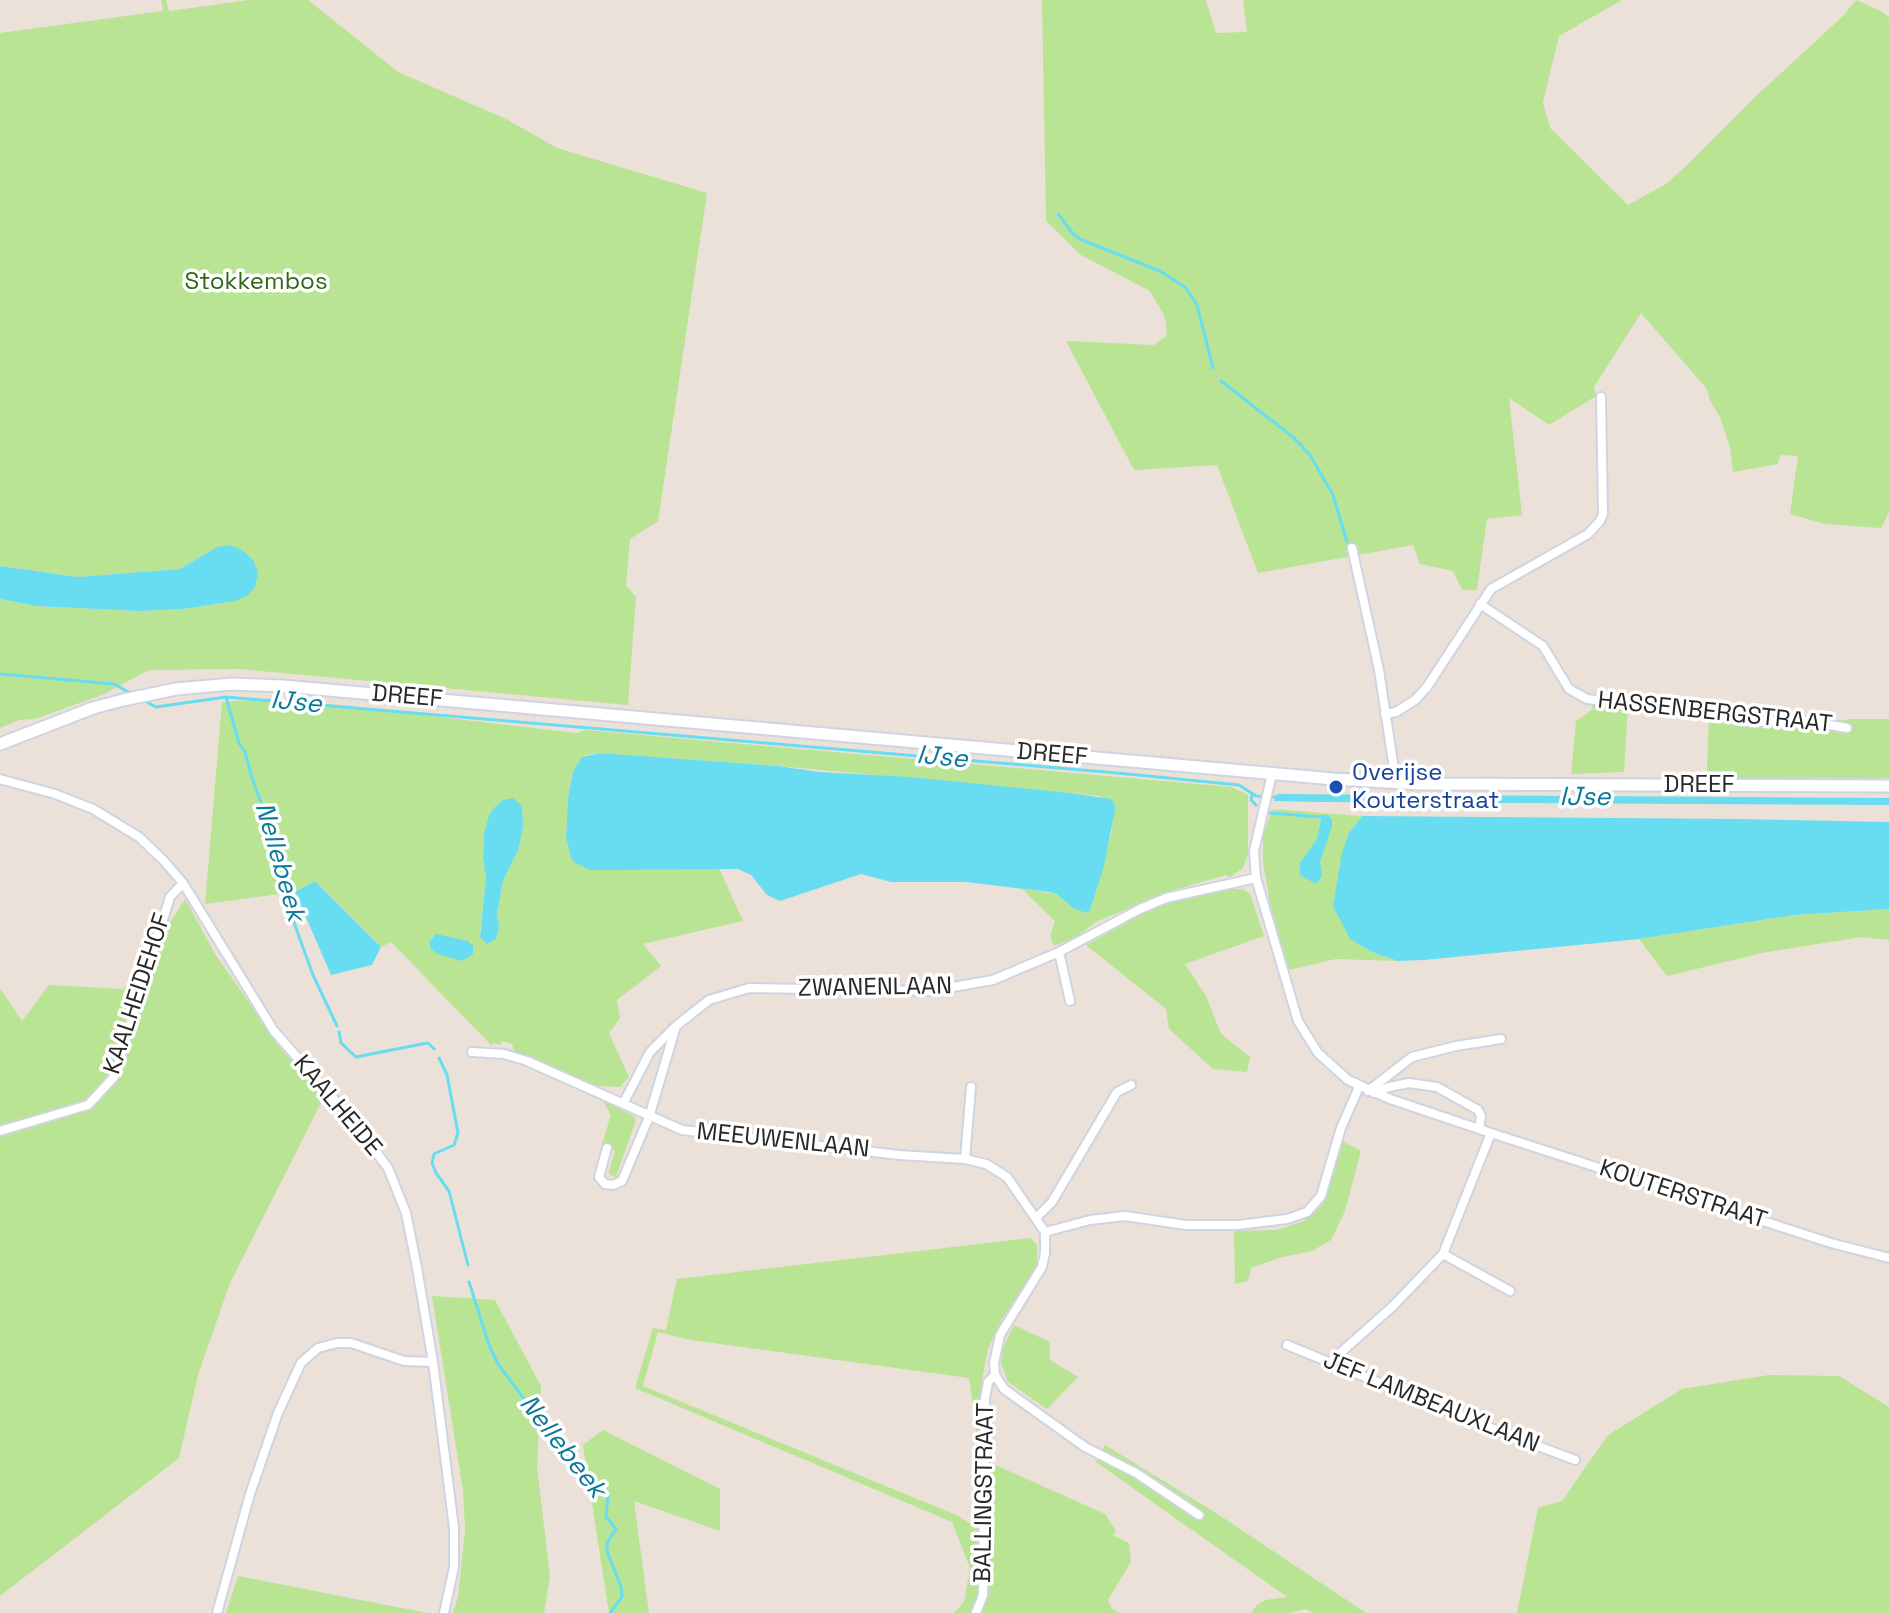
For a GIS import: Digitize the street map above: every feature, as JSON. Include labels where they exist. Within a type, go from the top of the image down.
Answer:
[{"type":"main road","name":"DREEF","points":[[0,744],[93,708],[150,693],[204,685],[283,686],[1272,774],[1396,782],[1889,786]]},
{"type":"street","points":[[1385,714],[1396,712],[1415,700],[1427,687],[1491,589],[1588,534],[1600,521],[1603,514],[1601,397]]},
{"type":"street","points":[[1352,548],[1379,670],[1396,782]]},
{"type":"street","name":"HASSENBERGSTRAAT","points":[[1480,604],[1543,646],[1569,689],[1587,699],[1671,708],[1750,722],[1807,721],[1847,728]]},
{"type":"street","name":"KOUTERSTRAAT","points":[[1272,774],[1254,851],[1256,878],[1286,985],[1304,1033],[1327,1062],[1367,1090],[1831,1243],[1889,1258]]},
{"type":"street","name":"KAALHEIDE","points":[[0,779],[55,794],[115,821],[139,837],[183,883],[274,1031],[363,1133],[388,1168],[406,1213],[433,1362],[454,1528],[454,1567],[444,1613]]},
{"type":"street","name":"ZWANENLAAN","points":[[623,1104],[658,1042],[709,1000],[727,993],[749,988],[942,990],[993,980],[1059,952],[1166,898],[1256,878]]},
{"type":"street","name":"KAALHEIDEHOF","points":[[0,1131],[88,1105],[114,1077],[170,897],[183,883]]},
{"type":"street","points":[[1059,952],[1070,1001]]},
{"type":"street","points":[[607,1148],[599,1177],[605,1184],[613,1185],[622,1181],[649,1117],[676,1026]]},
{"type":"street","points":[[1045,1232],[1090,1220],[1125,1216],[1186,1225],[1238,1225],[1287,1219],[1307,1212],[1321,1196],[1341,1128],[1367,1090],[1412,1057],[1501,1039]]},
{"type":"street","name":"MEEUWENLAAN","points":[[472,1052],[504,1054],[527,1061],[682,1130],[965,1159],[996,1169],[1007,1177],[1045,1232]]},
{"type":"street","points":[[1367,1090],[1409,1083],[1437,1087],[1478,1110],[1481,1116],[1479,1129]]},
{"type":"street","points":[[1036,1218],[1052,1202],[1117,1092],[1131,1085]]},
{"type":"street","points":[[965,1159],[971,1087]]},
{"type":"street","points":[[1329,1363],[1393,1306],[1443,1254],[1491,1133]]},
{"type":"street","name":"BALLINGSTRAAT","points":[[976,1613],[983,1595],[985,1399],[988,1382],[995,1375],[994,1363],[1000,1335],[1042,1267],[1045,1232]]},
{"type":"street","points":[[1443,1254],[1510,1291]]},
{"type":"street","points":[[217,1613],[250,1494],[278,1413],[301,1363],[318,1348],[337,1343],[351,1343],[404,1361],[433,1362]]},
{"type":"street","name":"JEF LAMBEAUXLAAN","points":[[1287,1345],[1575,1460]]},
{"type":"street","points":[[995,1375],[1004,1389],[1085,1447],[1136,1473],[1199,1515]]},
{"type":"green space","name":"Stokkembos","points":[[161,0],[166,0],[169,11],[249,0],[308,0],[398,72],[506,119],[557,148],[707,193],[658,521],[630,539],[626,585],[636,597],[628,705],[239,669],[149,670],[102,695],[0,728],[0,599],[36,606],[139,611],[184,609],[235,601],[217,547],[180,569],[78,577],[0,566],[0,33],[163,11]]},
{"type":"green space","points":[[1042,0],[1206,0],[1216,33],[1247,32],[1243,0],[1622,0],[1559,36],[1543,102],[1550,128],[1628,205],[1666,184],[1843,16],[1856,0],[1881,11],[1889,17],[1889,512],[1881,528],[1825,524],[1790,514],[1798,456],[1780,455],[1778,464],[1733,472],[1730,447],[1707,389],[1641,313],[1594,387],[1596,396],[1549,425],[1509,398],[1522,515],[1487,519],[1477,590],[1462,590],[1453,571],[1420,564],[1413,545],[1258,573],[1217,465],[1134,470],[1066,341],[1154,345],[1167,335],[1165,317],[1150,291],[1081,255],[1046,221]]},
{"type":"green space","points":[[277,698],[576,733],[585,730],[1232,787],[1248,795],[1248,854],[1243,868],[1230,877],[1226,875],[1167,892],[1096,922],[1076,937],[1054,946],[1050,936],[1055,921],[1022,889],[1057,894],[1090,910],[1111,835],[1115,805],[1099,796],[778,766],[600,753],[586,755],[573,771],[568,798],[566,838],[572,860],[659,868],[719,868],[743,921],[643,944],[661,966],[617,1000],[620,1018],[609,1033],[629,1077],[620,1087],[593,1086],[514,1051],[512,1044],[502,1041],[501,1045],[493,1043],[492,1046],[391,942],[381,947],[315,881],[295,892],[205,904],[222,702]],"holes":[[[522,806],[519,848],[503,881],[497,914],[499,927],[480,933],[486,877],[483,858],[486,826]]]},
{"type":"green space","points":[[1591,703],[1628,705],[1624,772],[1571,774],[1576,721],[1593,709]]},
{"type":"green space","points":[[1709,718],[1816,723],[1889,719],[1889,778],[1723,778],[1707,770]]},
{"type":"green space","points":[[1273,809],[1362,816],[1349,833],[1372,952],[1398,961],[1336,959],[1289,970],[1270,904],[1263,862],[1263,834]]},
{"type":"green space","points":[[1225,889],[1243,889],[1250,894],[1264,936],[1185,964],[1206,996],[1221,1034],[1250,1057],[1247,1072],[1213,1069],[1169,1029],[1166,1009],[1086,945],[1157,906]]},
{"type":"green space","points":[[185,899],[217,957],[283,1051],[324,1097],[230,1283],[198,1375],[179,1458],[0,1596],[0,988],[22,1021],[49,985],[123,989]]},
{"type":"green space","points":[[1889,909],[1889,940],[1861,937],[1762,953],[1667,976],[1639,939],[1794,915]]},
{"type":"green space","points":[[603,1101],[636,1120],[616,1177],[609,1174],[615,1151],[602,1144],[611,1115]]},
{"type":"green space","points":[[1342,1141],[1361,1151],[1345,1211],[1331,1240],[1312,1251],[1251,1268],[1248,1281],[1235,1284],[1234,1231],[1276,1230],[1304,1221],[1323,1204]]},
{"type":"green space","points":[[1031,1238],[1037,1245],[1037,1266],[1002,1319],[988,1349],[982,1380],[980,1458],[969,1378],[691,1340],[658,1332],[643,1386],[956,1515],[978,1528],[982,1459],[1105,1514],[1116,1531],[1113,1535],[1129,1543],[1131,1562],[1108,1600],[1112,1609],[1120,1613],[980,1613],[986,1593],[979,1598],[972,1613],[954,1613],[964,1602],[970,1568],[952,1522],[635,1388],[653,1328],[666,1330],[677,1279]]},
{"type":"green space","points":[[432,1296],[495,1300],[541,1386],[537,1467],[550,1576],[544,1613],[453,1613],[458,1597],[465,1530],[463,1491]]},
{"type":"green space","points":[[1014,1325],[1050,1342],[1050,1360],[1078,1377],[1047,1409],[1008,1382],[1001,1363],[1003,1348]]},
{"type":"green space","points":[[1769,1375],[1839,1376],[1889,1407],[1889,1613],[1517,1613],[1538,1508],[1562,1501],[1608,1435],[1682,1389]]},
{"type":"green space","points":[[603,1430],[720,1489],[720,1531],[634,1501],[649,1613],[609,1613],[583,1445]]},
{"type":"green space","points":[[1105,1445],[1216,1513],[1366,1613],[1313,1613],[1306,1609],[1289,1613],[1251,1613],[1266,1600],[1287,1597],[1096,1462]]},
{"type":"green space","points":[[238,1576],[427,1613],[226,1613]]},
{"type":"water","points":[[230,545],[253,560],[258,572],[255,587],[247,596],[235,601],[184,609],[139,611],[36,606],[0,599],[0,566],[78,577],[180,569],[217,547]]},
{"type":"water","points":[[600,753],[910,777],[1069,793],[1111,799],[1115,810],[1104,866],[1090,910],[1086,913],[1049,892],[966,882],[891,882],[861,874],[780,901],[767,895],[751,875],[738,869],[590,870],[572,860],[566,838],[573,771],[582,757]]},
{"type":"water","points":[[1277,794],[1889,798],[1889,805],[1274,801]]},
{"type":"water","points":[[513,798],[522,806],[519,848],[503,881],[496,939],[487,944],[480,937],[486,877],[484,833],[494,808],[503,800]]},
{"type":"water","points":[[1322,815],[1332,819],[1332,826],[1320,862],[1322,876],[1316,884],[1300,875],[1300,863],[1317,839]]},
{"type":"water","points":[[1362,816],[1889,822],[1889,909],[1794,915],[1639,939],[1398,961],[1372,952],[1350,939],[1333,906],[1342,853],[1349,833]]},
{"type":"water","points":[[315,881],[381,947],[372,965],[331,975],[295,892]]},
{"type":"water","points":[[436,934],[468,941],[473,946],[473,954],[462,961],[438,954],[431,949],[429,942]]},
{"type":"waterway","points":[[1058,214],[1074,235],[1082,240],[1160,271],[1186,288],[1197,305],[1213,368]]},
{"type":"waterway","points":[[1221,381],[1294,438],[1310,455],[1333,495],[1347,542]]},
{"type":"waterway","name":"IJse","points":[[0,674],[114,684],[132,694]]},
{"type":"waterway","name":"Nellebeek","points":[[226,697],[239,743],[245,752],[282,859],[288,906],[313,975],[337,1026]]},
{"type":"waterway","name":"IJse","points":[[143,700],[156,707],[226,697],[1117,773],[1239,785],[1256,796],[1277,797]]},
{"type":"waterway","points":[[1252,795],[1251,800],[1256,805]]},
{"type":"waterway","points":[[1270,813],[1321,817]]},
{"type":"waterway","name":"Nellebeek","points":[[339,1032],[341,1043],[356,1057],[428,1043],[434,1049]]},
{"type":"waterway","name":"Nellebeek","points":[[439,1058],[447,1075],[458,1133],[454,1145],[434,1154],[432,1163],[449,1191],[468,1265]]},
{"type":"waterway","name":"Nellebeek","points":[[469,1282],[498,1364],[563,1451],[608,1497],[606,1517],[616,1529],[607,1543],[607,1551],[622,1597],[610,1613]]},
{"type":"place","name":"Overijse Kouterstraat","points":[[1336,787]]}]
